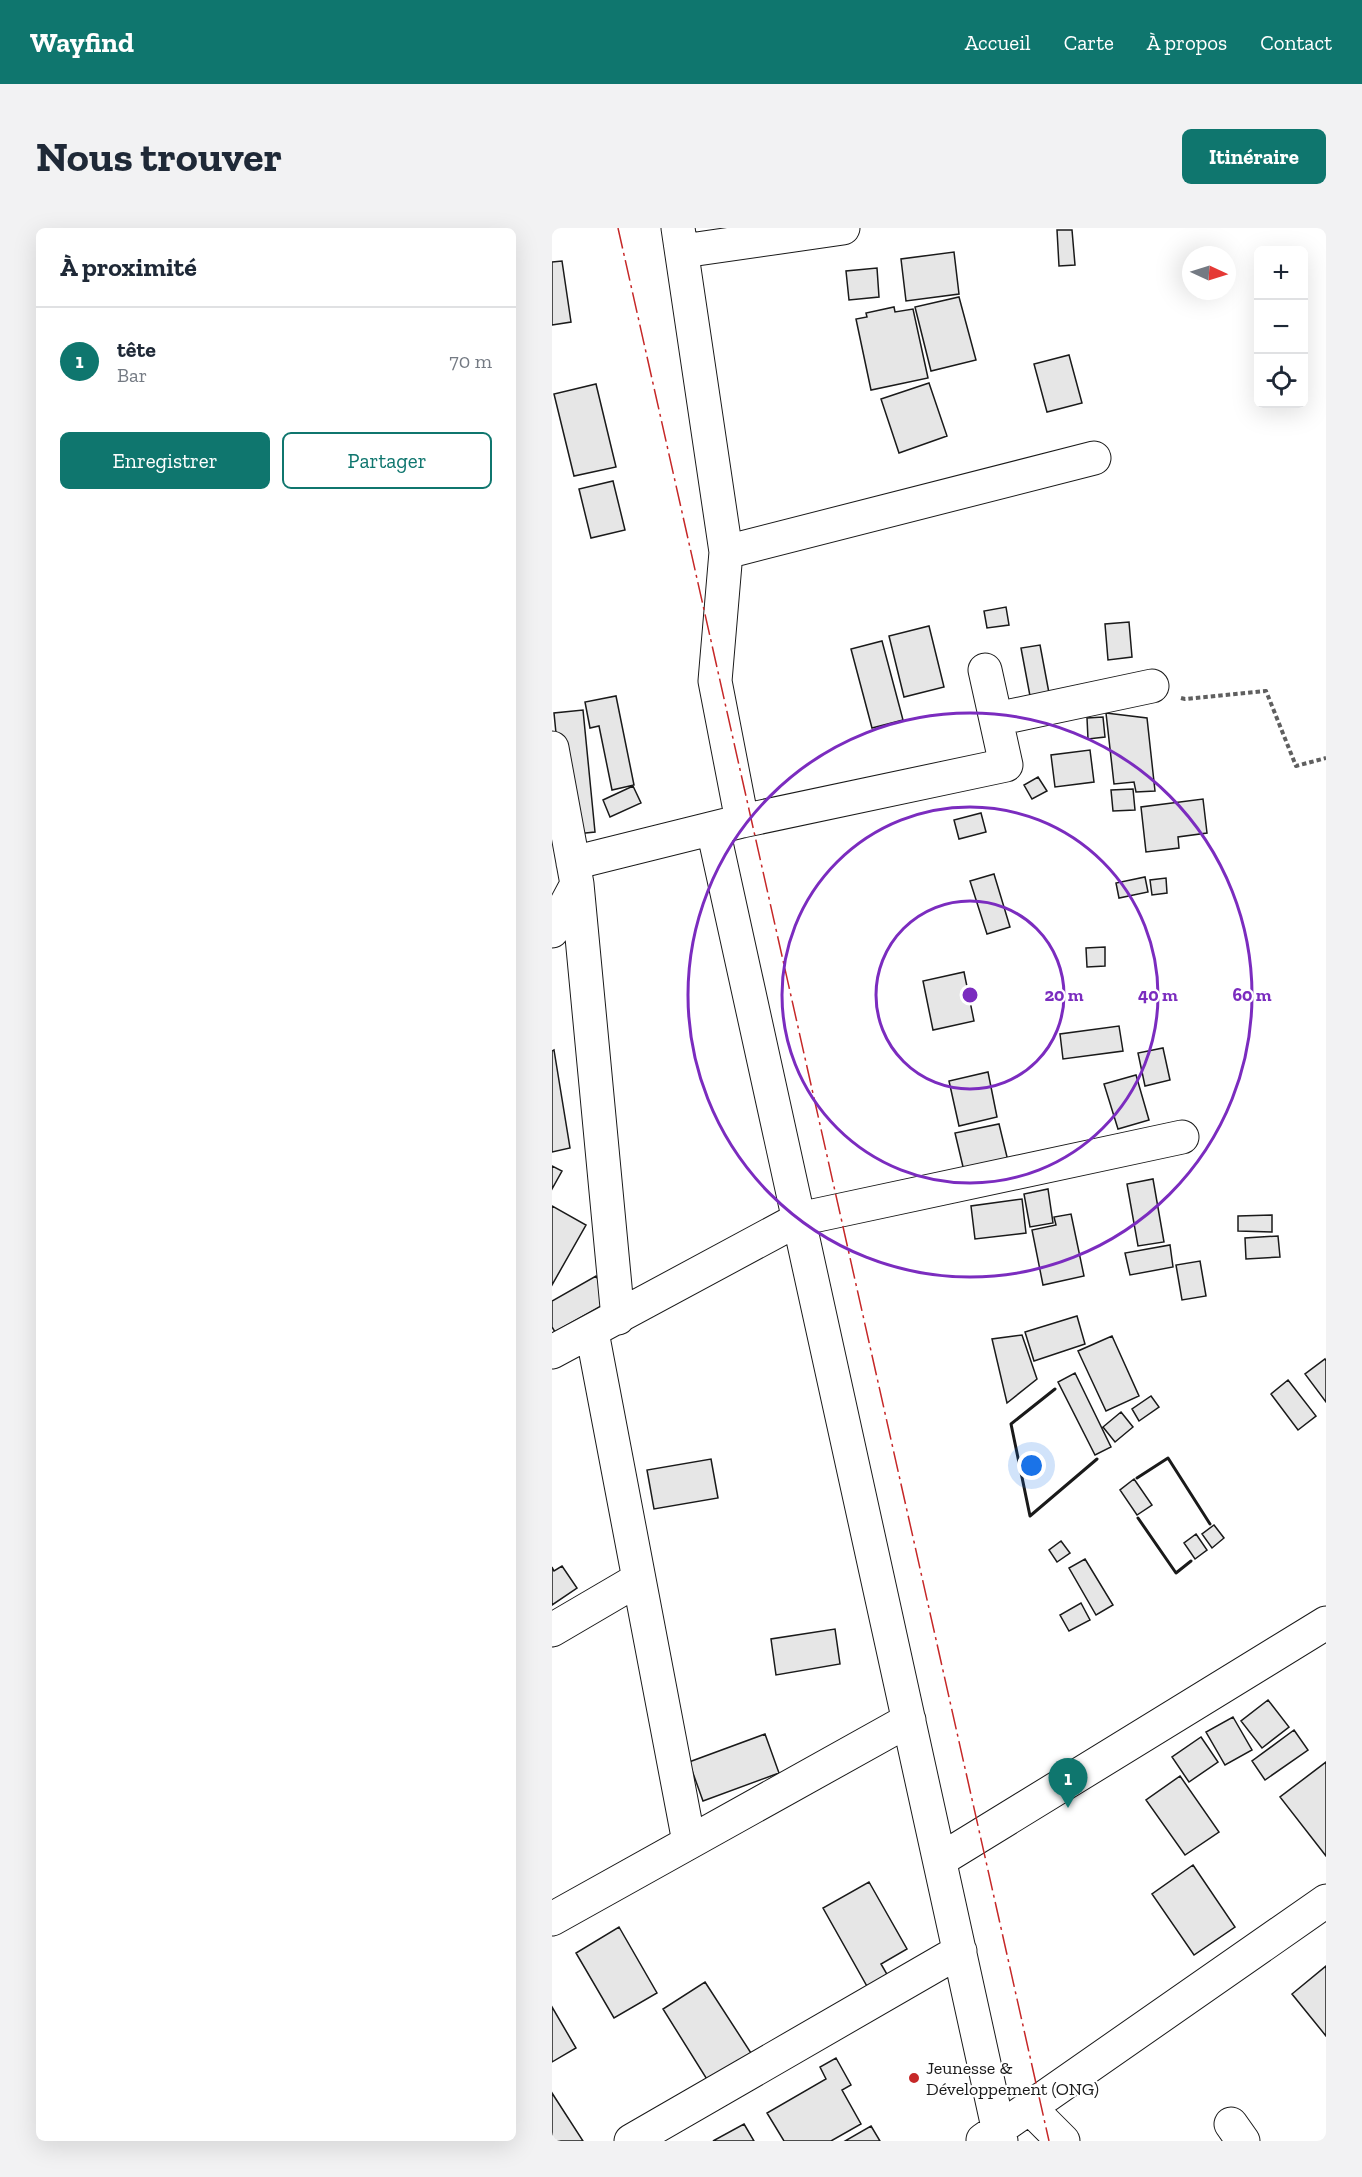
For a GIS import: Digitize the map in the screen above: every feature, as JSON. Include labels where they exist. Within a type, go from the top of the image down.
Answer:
[{"type":"street","points":[[843,228],[680,239],[726,552],[715,681],[727,825],[799,1219],[960,1951],[994,2137],[1030,2108],[1326,1901]]},
{"type":"street","points":[[726,552],[1094,458]]},
{"type":"street","points":[[575,874],[727,825],[1006,765],[985,670]]},
{"type":"street","points":[[996,718],[1152,686]]},
{"type":"street","points":[[552,748],[575,874],[605,1325],[639,1579],[689,1842]]},
{"type":"street","points":[[552,931],[575,874]]},
{"type":"street","points":[[552,1352],[799,1219],[1182,1137]]},
{"type":"street","points":[[552,1630],[639,1579]]},
{"type":"street","points":[[940,1860],[1326,1623]]},
{"type":"street","points":[[552,1919],[909,1720]]},
{"type":"street","points":[[631,2141],[960,1951]]},
{"type":"street","points":[[1030,2108],[1063,2141]]},
{"type":"path","points":[[1152,686],[1185,699],[1266,691],[1296,766],[1326,758]]},
{"type":"building","points":[[1057,230],[1072,230],[1075,265],[1059,266]]},
{"type":"building","points":[[954,252],[959,294],[906,301],[901,259]]},
{"type":"building","points":[[562,261],[571,322],[552,325],[552,262]]},
{"type":"building","points":[[877,268],[879,297],[849,300],[846,271]]},
{"type":"building","points":[[959,297],[976,360],[931,371],[915,307]]},
{"type":"building","points":[[894,307],[895,312],[913,309],[928,378],[871,390],[856,319],[867,317],[866,313]]},
{"type":"building","points":[[1069,355],[1082,403],[1047,412],[1034,364]]},
{"type":"building","points":[[929,383],[947,436],[899,453],[881,399]]},
{"type":"building","points":[[596,384],[616,467],[574,476],[554,394]]},
{"type":"building","points":[[613,481],[625,530],[591,538],[579,489]]},
{"type":"building","points":[[1006,607],[1009,625],[987,628],[984,611]]},
{"type":"building","points":[[1129,622],[1132,657],[1108,660],[1105,624]]},
{"type":"building","points":[[929,626],[944,687],[904,697],[889,636]]},
{"type":"building","points":[[882,641],[903,720],[872,728],[851,649]]},
{"type":"building","points":[[1040,645],[1049,693],[1030,696],[1021,648]]},
{"type":"building","points":[[616,696],[634,785],[612,790],[599,726],[590,728],[585,702]]},
{"type":"building","points":[[583,710],[595,832],[566,835],[554,713]]},
{"type":"building","points":[[1106,713],[1147,718],[1155,791],[1136,792],[1134,782],[1114,784]]},
{"type":"building","points":[[1103,717],[1105,737],[1088,739],[1087,718]]},
{"type":"building","points":[[1090,750],[1094,782],[1055,787],[1051,755]]},
{"type":"building","points":[[1038,777],[1047,791],[1032,799],[1024,785]]},
{"type":"building","points":[[633,786],[641,803],[610,817],[603,800]]},
{"type":"building","points":[[1133,789],[1135,810],[1113,811],[1111,790]]},
{"type":"building","points":[[1203,799],[1207,833],[1178,837],[1179,848],[1146,852],[1141,807]]},
{"type":"building","points":[[981,813],[986,832],[959,839],[954,820]]},
{"type":"building","points":[[994,874],[1010,927],[987,934],[970,881]]},
{"type":"building","points":[[1145,877],[1148,892],[1119,898],[1116,883]]},
{"type":"building","points":[[1166,878],[1167,893],[1152,895],[1150,880]]},
{"type":"building","points":[[1105,947],[1105,966],[1087,967],[1086,948]]},
{"type":"building","points":[[964,972],[974,1021],[933,1030],[923,981]]},
{"type":"building","points":[[1119,1026],[1123,1051],[1063,1059],[1060,1034]]},
{"type":"building","points":[[1163,1048],[1170,1080],[1145,1086],[1138,1053]]},
{"type":"building","points":[[554,1050],[570,1148],[552,1152],[552,1051]]},
{"type":"building","points":[[988,1072],[997,1117],[959,1126],[949,1081]]},
{"type":"building","points":[[1136,1075],[1149,1120],[1118,1129],[1104,1084]]},
{"type":"building","points":[[999,1124],[1008,1161],[964,1171],[955,1133]]},
{"type":"building","points":[[552,1166],[562,1171],[552,1189]]},
{"type":"building","points":[[1153,1179],[1164,1242],[1138,1246],[1127,1184]]},
{"type":"building","points":[[1048,1189],[1053,1223],[1030,1227],[1024,1194]]},
{"type":"building","points":[[1022,1199],[1026,1233],[975,1239],[971,1206]]},
{"type":"building","points":[[552,1206],[586,1225],[552,1285]]},
{"type":"building","points":[[1071,1214],[1084,1276],[1043,1285],[1032,1230],[1056,1225],[1054,1217]]},
{"type":"building","points":[[1272,1215],[1272,1232],[1238,1231],[1238,1216]]},
{"type":"building","points":[[1278,1236],[1280,1257],[1246,1259],[1245,1238]]},
{"type":"building","points":[[1170,1245],[1173,1267],[1130,1275],[1125,1253]]},
{"type":"building","points":[[1200,1261],[1206,1296],[1182,1300],[1176,1265]]},
{"type":"building","points":[[596,1276],[610,1301],[555,1332],[552,1327],[552,1301]]},
{"type":"building","points":[[1077,1316],[1085,1344],[1034,1361],[1025,1332]]},
{"type":"building","points":[[1022,1335],[1037,1379],[1007,1403],[992,1339]]},
{"type":"building","points":[[1112,1336],[1139,1396],[1106,1411],[1078,1351]]},
{"type":"building","points":[[1325,1359],[1326,1361],[1326,1402],[1305,1374]]},
{"type":"building","points":[[1075,1373],[1111,1447],[1095,1455],[1058,1382]]},
{"type":"building","points":[[1288,1380],[1316,1416],[1298,1430],[1271,1394]]},
{"type":"building","points":[[1151,1396],[1159,1407],[1139,1421],[1132,1409]]},
{"type":"building","points":[[1121,1412],[1133,1427],[1115,1442],[1103,1427]]},
{"type":"building","points":[[711,1459],[718,1498],[654,1509],[647,1470]]},
{"type":"building","points":[[1134,1479],[1152,1505],[1137,1515],[1120,1490]]},
{"type":"building","points":[[1214,1525],[1224,1538],[1212,1548],[1202,1534]]},
{"type":"building","points":[[1196,1534],[1207,1550],[1195,1559],[1184,1543]]},
{"type":"building","points":[[1061,1541],[1070,1553],[1057,1562],[1049,1550]]},
{"type":"building","points":[[1085,1559],[1113,1605],[1096,1615],[1069,1568]]},
{"type":"building","points":[[562,1566],[577,1588],[552,1605],[552,1567],[554,1571]]},
{"type":"building","points":[[1081,1603],[1090,1620],[1069,1631],[1060,1615]]},
{"type":"building","points":[[835,1629],[840,1664],[776,1675],[771,1639]]},
{"type":"building","points":[[1268,1700],[1289,1727],[1262,1748],[1241,1721]]},
{"type":"building","points":[[1233,1717],[1252,1750],[1225,1765],[1206,1732]]},
{"type":"building","points":[[1294,1730],[1308,1750],[1265,1780],[1252,1761]]},
{"type":"building","points":[[765,1734],[779,1773],[703,1801],[689,1762]]},
{"type":"building","points":[[1201,1737],[1218,1762],[1189,1782],[1172,1757]]},
{"type":"building","points":[[1326,1762],[1326,1856],[1280,1797]]},
{"type":"building","points":[[1180,1776],[1219,1832],[1185,1855],[1146,1800]]},
{"type":"building","points":[[1193,1865],[1235,1927],[1194,1955],[1152,1894]]},
{"type":"building","points":[[869,1882],[907,1949],[881,1964],[888,1976],[868,1988],[823,1908]]},
{"type":"building","points":[[619,1927],[657,1993],[614,2018],[576,1953]]},
{"type":"building","points":[[1326,1966],[1326,2036],[1292,1994]]},
{"type":"building","points":[[705,1982],[751,2053],[708,2081],[663,2009]]},
{"type":"building","points":[[552,2007],[576,2048],[552,2062]]},
{"type":"building","points":[[836,2058],[851,2085],[842,2090],[861,2124],[831,2141],[784,2141],[767,2113],[826,2079],[820,2067]]},
{"type":"building","points":[[552,2093],[583,2141],[552,2141]]},
{"type":"building","points":[[744,2124],[754,2141],[713,2141]]},
{"type":"building","points":[[871,2126],[880,2141],[845,2141]]},
{"type":"wall","points":[[1055,1389],[1011,1424],[1030,1516],[1097,1459]]},
{"type":"wall","points":[[1137,1478],[1168,1458],[1210,1524]]},
{"type":"wall","points":[[1138,1518],[1176,1573],[1191,1561]]},
{"type":"power","points":[[618,228],[1049,2141]]},
{"type":"place","name":"tête","points":[[1068,1808]]},
{"type":"place","name":"Jeunesse & Développement (ONG)","points":[[914,2078]]}]
